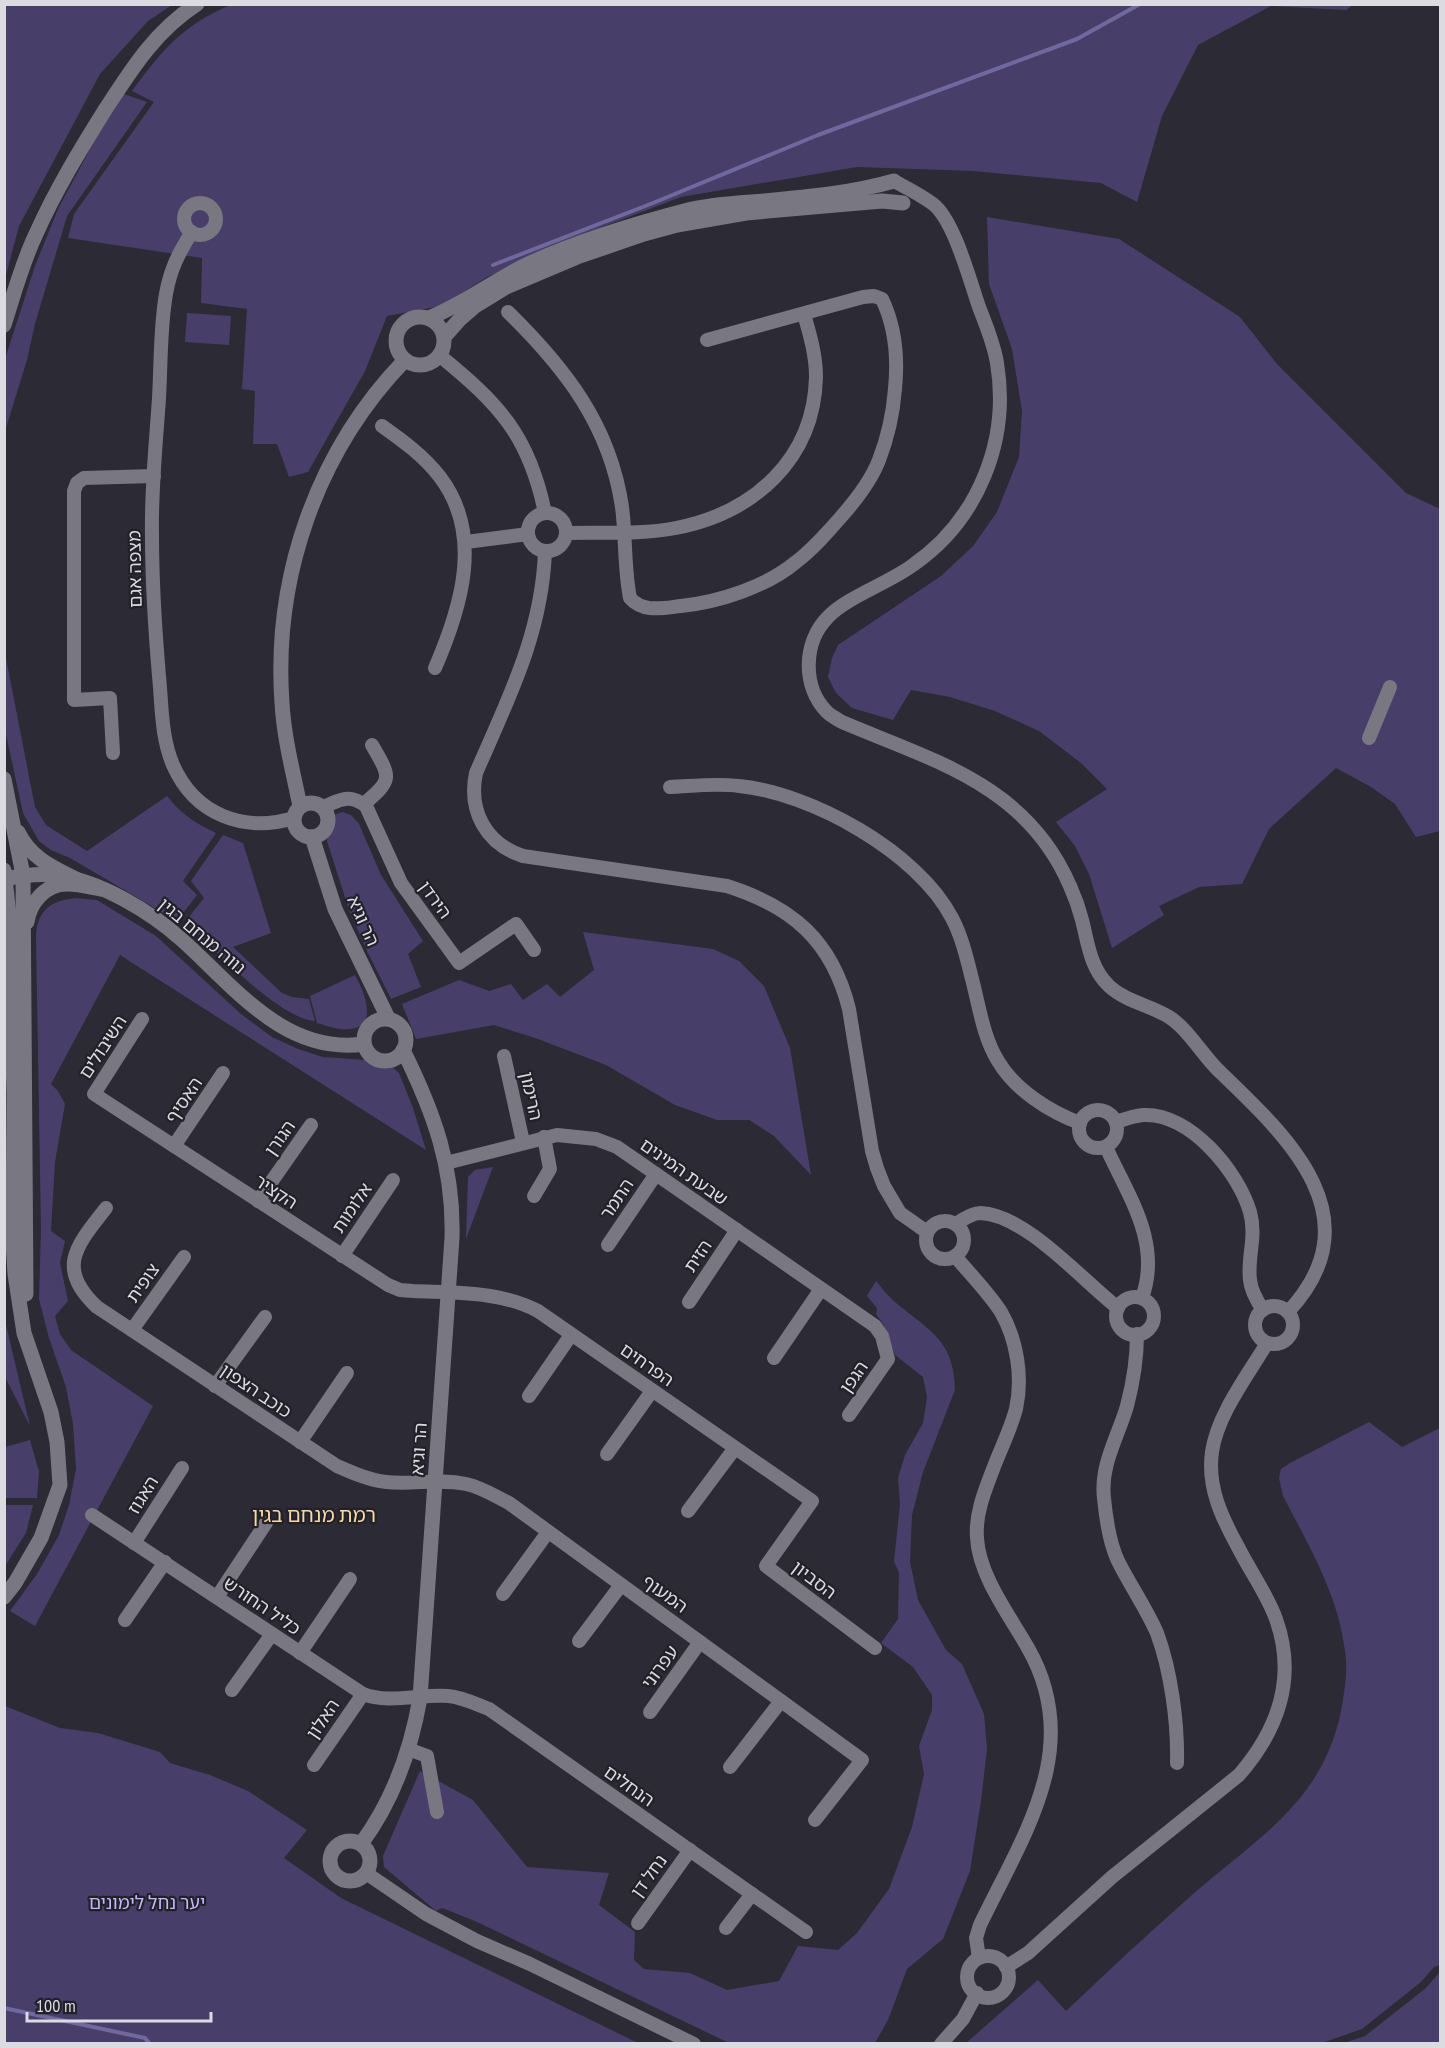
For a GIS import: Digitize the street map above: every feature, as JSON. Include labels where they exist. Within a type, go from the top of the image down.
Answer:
[{"type":"street","points":[[4,325],[35,235],[96,124],[143,52],[160,32],[196,4]]},
{"type":"street","points":[[429,318],[438,324],[444,337],[444,348],[440,355],[428,364],[418,365],[405,360],[397,348],[396,340],[400,328],[413,318],[429,318],[457,305],[524,266],[571,246],[671,215],[714,205],[859,190],[894,180],[935,205],[950,227],[997,361],[1001,397],[1000,420],[992,456],[978,492],[943,541],[911,567],[840,607],[828,617],[812,645],[809,674],[812,687],[819,702],[828,713],[842,722],[974,779],[998,794],[1034,826],[1060,863],[1076,900],[1091,957],[1102,978],[1120,994],[1170,1017],[1217,1069],[1263,1114],[1304,1163],[1321,1202],[1324,1242],[1320,1266],[1314,1279],[1304,1295],[1288,1312]]},
{"type":"street","points":[[444,337],[475,306],[506,286],[577,257],[655,231],[704,219],[746,213],[882,201],[935,205]]},
{"type":"street","name":"מצפה אגם","points":[[192,232],[174,262],[165,296],[154,476],[153,604],[164,735],[173,765],[192,793],[217,814],[249,824],[264,824],[297,812]]},
{"type":"street","points":[[508,312],[558,364],[578,392],[593,419],[607,449],[616,480],[624,532],[630,598],[642,607],[655,609],[714,599],[748,588],[794,564],[818,543],[855,501],[878,463],[888,435],[893,411],[896,360],[891,322],[882,299],[874,296],[863,297],[707,340]]},
{"type":"street","points":[[566,533],[675,529],[704,521],[730,510],[755,495],[786,467],[805,432],[814,397],[814,354],[804,314]]},
{"type":"street","points":[[440,355],[472,382],[514,429],[537,477],[545,513]]},
{"type":"street","points":[[323,807],[327,815],[327,826],[320,835],[312,837],[298,831],[295,826],[297,812],[280,675],[281,635],[290,574],[306,519],[335,454],[368,404],[405,360]]},
{"type":"street","points":[[382,426],[408,444],[440,477],[458,510],[466,542],[464,574],[459,598],[435,668]]},
{"type":"street","points":[[113,753],[110,699],[74,700],[74,491],[76,483],[84,478],[154,476]]},
{"type":"street","points":[[545,513],[552,513],[561,518],[566,533],[559,546],[545,551],[532,544],[528,534],[530,522],[535,516],[545,513]]},
{"type":"street","points":[[466,542],[528,534]]},
{"type":"street","points":[[545,551],[544,579],[524,659],[476,773],[475,806],[484,827],[500,845],[510,852],[523,856],[727,886],[756,895],[795,919],[825,952],[845,992],[872,1151],[884,1186],[900,1213],[927,1232]]},
{"type":"street","points":[[1369,738],[1390,687]]},
{"type":"street","points":[[297,812],[310,803],[323,807],[349,798],[364,804],[381,790],[387,777],[385,768],[372,745]]},
{"type":"street","points":[[4,780],[23,875],[24,939],[15,1093],[13,1242],[15,1274],[24,1333],[51,1412],[57,1442],[60,1485],[41,1538],[15,1583],[4,1597]]},
{"type":"street","points":[[670,787],[738,786],[770,791],[800,800],[834,816],[907,863],[934,890],[952,919],[966,954],[985,1028],[998,1062],[1015,1082],[1051,1110],[1080,1123]]},
{"type":"street","points":[[8,797],[19,834],[26,847],[45,864],[80,880]]},
{"type":"street","name":"הירדן","points":[[364,804],[401,883],[459,963],[516,924],[534,950]]},
{"type":"street","name":"הר וגיא","points":[[312,837],[335,909],[388,1018]]},
{"type":"street","points":[[5,874],[9,914],[12,1039],[27,1302],[24,1333]]},
{"type":"street","name":"נווה מנחם בגין","points":[[5,874],[61,876],[80,880],[101,889],[158,920],[253,1007],[290,1031],[310,1040],[331,1045],[364,1044]]},
{"type":"street","points":[[24,939],[33,905],[48,890],[67,884],[101,889]]},
{"type":"street","points":[[388,1018],[399,1023],[403,1028],[406,1042],[404,1050],[394,1059],[380,1061],[368,1053],[364,1044],[364,1033],[367,1027],[379,1019],[388,1018]]},
{"type":"street","name":"השיבולים","points":[[94,1094],[142,1019]]},
{"type":"street","points":[[4,1064],[12,1039]]},
{"type":"street","name":"הר וגיא","points":[[361,1844],[376,1824],[384,1808],[408,1749],[421,1696],[453,1224],[446,1163],[433,1115],[404,1050]]},
{"type":"street","name":"הרימון","points":[[504,1056],[523,1142]]},
{"type":"street","name":"האסיף","points":[[174,1146],[223,1073]]},
{"type":"street","name":"הקציר","points":[[94,1094],[376,1279],[400,1290],[448,1293]]},
{"type":"street","points":[[1096,1110],[1107,1112],[1116,1122],[1116,1138],[1106,1147],[1088,1146],[1080,1135],[1080,1123],[1086,1114],[1096,1110]]},
{"type":"street","points":[[1116,1122],[1144,1115],[1166,1119],[1186,1128],[1206,1143],[1225,1164],[1241,1189],[1250,1212],[1253,1238],[1250,1280],[1255,1297],[1263,1310]]},
{"type":"street","points":[[4,1120],[14,1144]]},
{"type":"street","name":"הגורן","points":[[258,1201],[311,1125]]},
{"type":"street","name":"שבעת המינים","points":[[446,1163],[544,1137],[557,1135],[596,1139],[617,1147],[875,1326]]},
{"type":"street","name":"הרימון","points":[[534,1196],[550,1169],[544,1137]]},
{"type":"street","points":[[1106,1147],[1136,1210],[1146,1240],[1149,1271],[1142,1298]]},
{"type":"street","name":"התמר","points":[[608,1245],[656,1174]]},
{"type":"street","name":"אלומות","points":[[342,1257],[393,1180]]},
{"type":"street","name":"כוכב הצפון","points":[[106,1208],[83,1238],[74,1256],[77,1281],[83,1294],[97,1307],[337,1466],[373,1480],[436,1481]]},
{"type":"street","points":[[956,1224],[967,1217],[982,1213],[1027,1232],[1050,1247],[1091,1287],[1118,1308]]},
{"type":"street","points":[[947,1221],[956,1224],[962,1232],[962,1248],[955,1256],[944,1259],[933,1254],[926,1244],[927,1232],[937,1222],[947,1221]]},
{"type":"street","name":"הזית","points":[[689,1302],[737,1230]]},
{"type":"street","points":[[955,1256],[1000,1311],[1008,1327],[1017,1360],[1019,1377],[1016,1409],[982,1499],[977,1520],[977,1545],[987,1577],[1042,1676],[1050,1720],[1049,1768],[1044,1788],[1023,1839],[980,1924],[976,1938],[979,1958]]},
{"type":"street","name":"צופית","points":[[132,1330],[184,1257]]},
{"type":"street","points":[[774,1358],[821,1289]]},
{"type":"street","name":"הפרחים","points":[[448,1293],[501,1297],[521,1302],[812,1501]]},
{"type":"street","points":[[1128,1298],[1142,1298],[1150,1304],[1154,1315],[1153,1322],[1147,1330],[1137,1334],[1128,1333],[1118,1324],[1116,1316],[1118,1308],[1128,1298]]},
{"type":"street","points":[[1275,1305],[1283,1307],[1288,1312],[1294,1321],[1294,1328],[1291,1335],[1280,1344],[1268,1343],[1258,1336],[1255,1326],[1256,1319],[1263,1310],[1275,1305]]},
{"type":"street","points":[[215,1386],[265,1317]]},
{"type":"street","name":"הגפן","points":[[849,1415],[888,1359],[882,1336],[875,1326]]},
{"type":"street","points":[[1137,1334],[1137,1351],[1127,1405],[1106,1466],[1103,1496],[1111,1540],[1118,1560],[1147,1611],[1164,1655],[1177,1721],[1177,1763]]},
{"type":"street","points":[[529,1396],[571,1335]]},
{"type":"street","points":[[1006,1967],[1028,1953],[1112,1877],[1239,1775],[1268,1736],[1278,1713],[1283,1688],[1284,1665],[1276,1619],[1223,1519],[1215,1497],[1211,1462],[1212,1450],[1225,1414],[1268,1343]]},
{"type":"street","points":[[300,1442],[347,1373]]},
{"type":"street","points":[[608,1454],[652,1391]]},
{"type":"street","points":[[688,1511],[735,1448]]},
{"type":"street","name":"האגוז","points":[[134,1542],[182,1468]]},
{"type":"street","name":"המעוף","points":[[436,1481],[466,1484],[508,1503],[862,1760],[815,1820]]},
{"type":"street","name":"הסביון","points":[[812,1501],[766,1566],[875,1648]]},
{"type":"street","name":"כליל החורש","points":[[92,1515],[363,1694],[373,1698],[387,1699],[421,1696]]},
{"type":"street","points":[[217,1597],[266,1523]]},
{"type":"street","points":[[503,1593],[548,1532]]},
{"type":"street","points":[[125,1620],[165,1563]]},
{"type":"street","points":[[300,1653],[350,1579]]},
{"type":"street","points":[[579,1641],[621,1585]]},
{"type":"street","points":[[232,1690],[272,1634]]},
{"type":"street","name":"עפרוני","points":[[650,1712],[700,1642]]},
{"type":"street","name":"האלון","points":[[314,1765],[363,1694]]},
{"type":"street","name":"הנחלים","points":[[421,1696],[450,1696],[489,1709],[806,1932]]},
{"type":"street","points":[[730,1767],[781,1701]]},
{"type":"street","points":[[408,1749],[427,1756],[436,1812]]},
{"type":"street","points":[[349,1841],[361,1844],[369,1854],[370,1861],[366,1873],[359,1879],[349,1881],[336,1875],[331,1867],[331,1857],[337,1846],[349,1841]]},
{"type":"street","name":"נחל דן","points":[[638,1923],[690,1850]]},
{"type":"street","points":[[366,1873],[426,1914],[477,1941],[530,1964],[693,2043]]},
{"type":"street","points":[[726,1928],[752,1894]]},
{"type":"street","points":[[994,1957],[1006,1967],[1009,1979],[1003,1991],[994,1997],[987,1997],[972,1990],[968,1974],[979,1958],[994,1957]]},
{"type":"street","points":[[941,2043],[954,2030],[977,1993]]},
{"type":"green space","points":[[5,4],[172,5],[148,21],[100,74],[19,226],[5,279]]},
{"type":"green space","points":[[230,5],[1353,5],[1346,10],[1271,6],[1198,45],[1162,116],[1137,202],[1101,183],[973,171],[857,167],[681,197],[581,235],[487,277],[441,306],[387,316],[365,371],[308,472],[289,477],[277,444],[253,444],[255,391],[242,389],[247,309],[201,303],[202,258],[68,238],[74,214],[154,102],[132,91],[174,40],[213,13]]},
{"type":"green space","points":[[124,94],[147,102],[67,216],[5,431],[5,359],[35,266],[58,209],[95,140]]},
{"type":"green space","points":[[987,217],[1119,239],[1240,317],[1277,364],[1406,493],[1440,509],[1440,831],[1416,837],[1395,804],[1371,787],[1336,768],[1269,829],[1242,884],[1199,887],[1159,906],[1164,915],[1112,948],[1089,874],[1075,846],[1056,822],[1107,789],[1081,763],[1039,731],[995,711],[950,697],[911,690],[893,720],[852,708],[836,693],[828,677],[832,658],[838,645],[941,576],[973,546],[997,512],[1019,457],[1022,411],[1012,349],[989,284]]},
{"type":"green space","points":[[187,313],[231,316],[229,345],[185,342]]},
{"type":"green space","points":[[4,648],[35,807],[46,825],[87,851],[167,796],[189,818],[216,833],[183,881],[197,895],[177,921],[39,841],[23,813],[5,730]]},
{"type":"green space","points":[[342,812],[351,815],[359,824],[381,875],[423,941],[408,954],[421,987],[391,999],[349,910],[327,841],[327,826],[331,816]]},
{"type":"green space","points":[[223,835],[243,843],[271,933],[233,947],[282,993],[309,999],[315,1021],[300,1017],[265,995],[185,922],[204,898],[191,881]]},
{"type":"green space","points":[[66,899],[97,900],[156,936],[241,1014],[272,1037],[323,1057],[366,1060],[390,1065],[399,1073],[426,1150],[120,955],[51,1084],[65,1104],[55,1162],[51,1231],[65,1241],[60,1263],[68,1301],[55,1316],[60,1334],[71,1350],[153,1406],[35,1626],[10,1611],[37,1574],[59,1535],[69,1505],[76,1469],[73,1424],[66,1387],[49,1338],[39,1299],[41,1229],[36,936],[39,920],[47,908]]},
{"type":"green space","points":[[583,932],[713,949],[739,961],[764,986],[790,1048],[811,1175],[774,1136],[749,1120],[717,1120],[675,1105],[606,1065],[538,1039],[494,1025],[416,1039],[402,1004],[459,980],[489,991],[511,984],[523,1000],[547,984],[560,997],[594,970]]},
{"type":"green space","points":[[355,975],[366,1002],[366,1019],[353,1029],[340,1029],[317,1023],[310,996]]},
{"type":"green space","points":[[493,1167],[466,1239],[468,1177],[475,1170]]},
{"type":"green space","points":[[876,1281],[892,1300],[929,1329],[945,1347],[954,1373],[955,1390],[923,1472],[912,1515],[910,1562],[918,1600],[946,1650],[962,1664],[984,1714],[987,1749],[970,1871],[943,1939],[907,1969],[888,2020],[875,2043],[729,2043],[475,1921],[442,1908],[436,1911],[384,1867],[383,1856],[420,1771],[473,1800],[527,1867],[609,1873],[599,1905],[635,1932],[634,1960],[644,1969],[690,1973],[727,1990],[779,1981],[798,1946],[838,1950],[857,1933],[889,1889],[912,1827],[924,1774],[919,1746],[932,1710],[932,1695],[913,1667],[881,1643],[898,1619],[899,1573],[894,1561],[900,1504],[898,1478],[905,1455],[923,1423],[927,1397],[923,1377],[895,1355],[883,1324],[876,1314],[877,1308],[867,1296]]},
{"type":"green space","points":[[4,1317],[6,1325],[30,1426],[5,1377]]},
{"type":"green space","points":[[1369,1422],[1402,1447],[1440,1428],[1440,1965],[1434,1967],[1421,1982],[1362,2029],[1322,2043],[966,2043],[1038,1980],[1066,2011],[1177,1908],[1265,1834],[1305,1792],[1321,1767],[1333,1739],[1342,1706],[1346,1658],[1336,1610],[1329,1590],[1283,1496],[1279,1478],[1281,1469],[1290,1463]]},
{"type":"green space","points":[[30,1440],[39,1472],[37,1498],[5,1498],[5,1447]]},
{"type":"green space","points":[[5,1505],[33,1505],[26,1533],[5,1566]]},
{"type":"green space","name":"יער נחל לימונים","points":[[5,1706],[60,1728],[98,1733],[160,1752],[170,1763],[210,1775],[248,1791],[307,1830],[284,1858],[341,1898],[638,2043],[5,2043]]},
{"type":"green space","points":[[1439,1973],[1440,2043],[1344,2043],[1365,2036],[1426,1988]]},
{"type":"waterway","points":[[493,265],[653,203],[818,135],[1077,39],[1140,4]]},
{"type":"waterway","points":[[4,2008],[145,2038],[150,2044]]},
{"type":"district","name":"רמת מנחם בגין","points":[[314,1515]]}]
